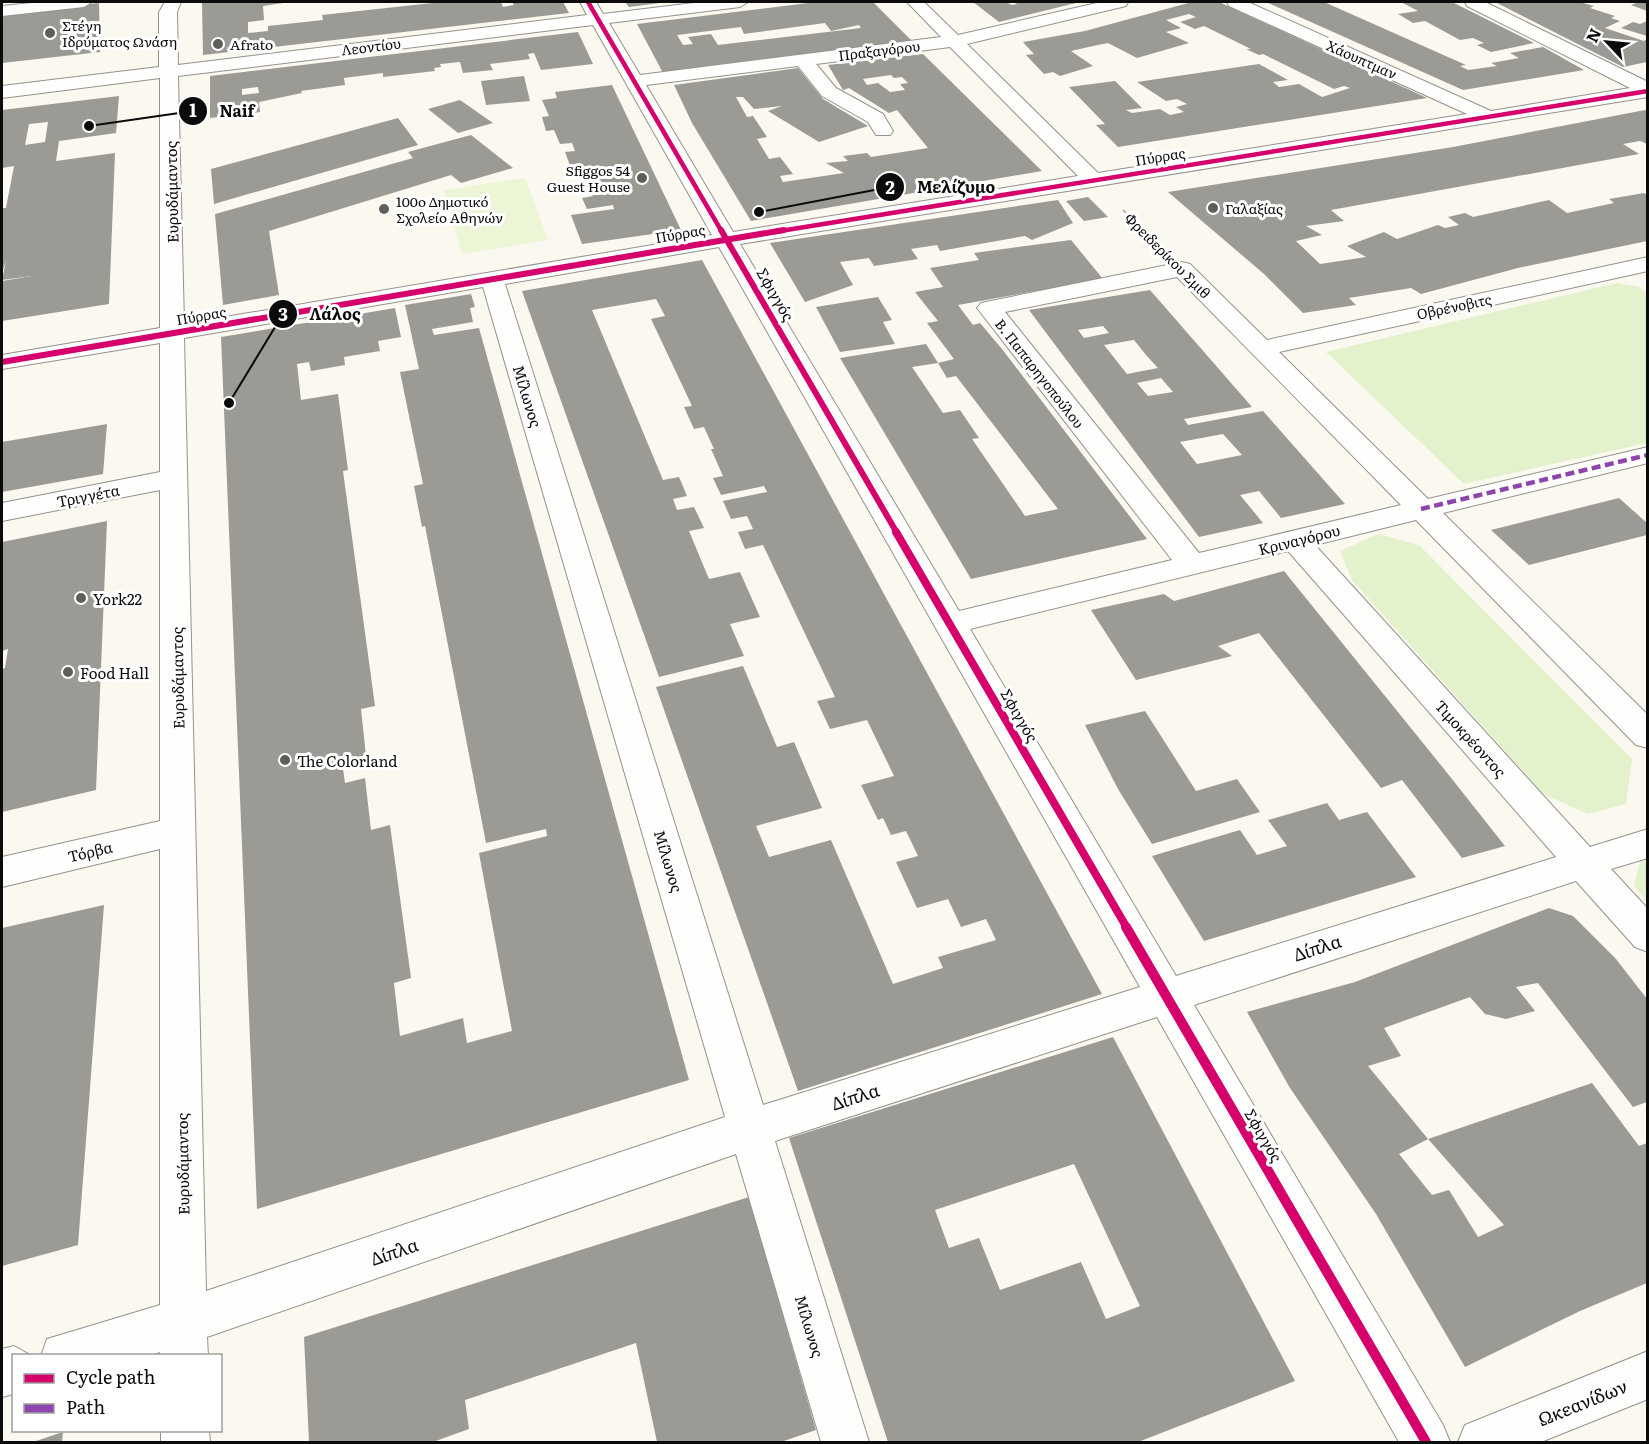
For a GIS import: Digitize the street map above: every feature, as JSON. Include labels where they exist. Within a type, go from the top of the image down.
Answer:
[{"type":"street","points":[[2,11],[84,2]]},
{"type":"street","name":"Ευρυδάμαντος","points":[[173,2],[168,12],[184,1339]]},
{"type":"street","name":"Σφιγγός","points":[[588,2],[728,239],[1426,1443]]},
{"type":"street","name":"Λεοντίου","points":[[2,92],[740,2]]},
{"type":"street","points":[[915,2],[1093,180]]},
{"type":"street","name":"Πραξαγόρου","points":[[635,81],[955,41],[1120,2]]},
{"type":"street","name":"Χάουπτμαν","points":[[1235,2],[1489,117]]},
{"type":"street","points":[[1473,2],[1647,91]]},
{"type":"street","points":[[802,59],[829,92],[876,118],[883,131]]},
{"type":"street","name":"Πύρρας","points":[[2,362],[728,239],[1647,91]]},
{"type":"street","name":"Οβρένοβιτς","points":[[1261,349],[1647,264]]},
{"type":"street","name":"Φρειδερίκου Σμιθ","points":[[1182,269],[1421,509]]},
{"type":"street","name":"Β. Παπαρηγοπούλου","points":[[1182,269],[988,308],[1192,564]]},
{"type":"street","name":"Μίλωνος","points":[[492,279],[845,1443]]},
{"type":"street","name":"Κριναγόρου","points":[[951,623],[1647,454]]},
{"type":"street","name":"Τριγγέτα","points":[[2,512],[175,478]]},
{"type":"street","points":[[1421,509],[1647,736]]},
{"type":"street","name":"Τιμοκρέοντος","points":[[1294,540],[1647,936]]},
{"type":"street","name":"Τόρβα","points":[[2,872],[178,831]]},
{"type":"street","name":"Δίπλα","points":[[78,1354],[184,1339],[750,1129],[1647,843]]},
{"type":"street","name":"Ωκεανίδων","points":[[1482,1443],[1647,1375]]},
{"type":"green space","points":[[525,178],[548,240],[462,254],[444,190]]},
{"type":"green space","points":[[1617,283],[1639,287],[1647,293],[1647,443],[1464,484],[1326,352]]},
{"type":"green space","points":[[1378,534],[1419,545],[1632,759],[1626,804],[1588,814],[1543,794],[1352,580],[1340,551]]},
{"type":"green space","points":[[1647,855],[1647,902],[1634,886],[1641,857]]},
{"type":"building","points":[[202,2],[290,2],[263,6],[264,20],[248,22],[248,33],[268,31],[268,26],[323,20],[322,15],[442,2],[501,2],[503,7],[514,5],[512,2],[563,2],[569,13],[203,55]]},
{"type":"building","points":[[625,2],[660,2],[660,3],[629,7]]},
{"type":"building","points":[[816,2],[873,2],[912,41],[663,73],[637,24]],"holes":[[[825,23],[831,31],[859,25],[861,28],[718,45],[711,34],[688,37],[693,44],[683,45],[677,35],[741,27],[744,34]]]},
{"type":"building","points":[[973,2],[1006,2],[1012,5],[1017,4],[1013,2],[1080,2],[999,22]]},
{"type":"building","points":[[1192,2],[1219,2],[1427,98],[1118,147],[1096,125],[1105,124],[1069,87],[1115,81],[1142,108],[1126,110],[1132,113],[1160,109],[1170,115],[1184,112],[1176,107],[1187,104],[1177,99],[1166,101],[1137,82],[1259,64],[1288,80],[1273,82],[1279,87],[1299,84],[1322,97],[1350,88],[1344,86],[1334,89],[1263,54],[1259,55],[1246,49],[1251,49],[1204,26],[1195,29],[1180,22],[1196,17],[1189,14],[1166,20],[1181,28],[1166,32],[1189,43],[1137,58],[1108,43],[1071,51],[1093,66],[1060,76],[1053,72],[1044,74],[1026,55],[1034,54],[1023,42],[1085,31]]},
{"type":"building","points":[[1266,2],[1324,2],[1466,65],[1460,66],[1468,70],[1497,66],[1491,63],[1519,58],[1510,53],[1543,47],[1584,70],[1463,90]]},
{"type":"building","points":[[1401,2],[1452,2],[1534,43],[1491,52],[1477,45],[1484,43],[1473,38],[1460,40],[1425,21],[1413,23],[1398,14],[1418,11]]},
{"type":"building","points":[[1495,2],[1579,2],[1594,6],[1590,8],[1615,16],[1611,18],[1620,21],[1605,28],[1644,41],[1647,39],[1647,62],[1623,67]]},
{"type":"building","points":[[1647,2],[1647,11],[1631,5]]},
{"type":"building","name":"Στέγη Iδρύματος Ωνάση","points":[[99,3],[100,52],[2,63],[2,14]]},
{"type":"building","points":[[1647,21],[1647,36],[1621,28],[1633,22],[1640,24]]},
{"type":"building","points":[[578,32],[593,64],[541,70],[534,53],[528,54],[530,59],[490,64],[493,70],[463,73],[460,62],[440,64],[441,67],[434,68],[435,71],[383,77],[383,73],[344,78],[345,85],[301,91],[302,93],[259,102],[260,112],[210,118],[210,76]],"holes":[[[258,87],[259,93],[242,95],[242,89]]]},
{"type":"building","points":[[923,54],[1042,171],[751,221],[692,123],[674,85],[798,68],[823,99],[868,126],[819,142],[768,111],[782,106],[754,109],[743,97],[736,97],[747,117],[753,116],[767,137],[757,139],[769,159],[780,157],[793,174],[780,176],[783,182],[844,173],[826,163],[848,161],[843,156],[867,153],[871,157],[928,148],[897,110],[889,113],[849,88],[843,90],[828,65]],"holes":[[[891,75],[894,78],[902,77],[908,83],[900,84],[905,90],[890,92],[878,83],[867,85],[863,79]]]},
{"type":"building","points":[[524,76],[530,101],[486,105],[481,81]]},
{"type":"building","points":[[612,85],[681,230],[582,244],[571,215],[614,209],[613,205],[587,209],[582,198],[593,196],[582,169],[572,171],[565,152],[575,151],[572,143],[560,144],[554,130],[546,131],[542,117],[549,116],[542,100],[557,98],[555,92]]},
{"type":"building","points":[[119,96],[116,133],[59,141],[56,161],[115,153],[109,304],[2,321],[2,281],[32,276],[2,280],[6,261],[2,273],[2,208],[6,208],[14,166],[2,168],[2,110]],"holes":[[[48,122],[45,142],[25,145],[29,124]]]},
{"type":"building","points":[[460,100],[493,123],[458,133],[428,109]]},
{"type":"building","points":[[1645,110],[1647,112],[1647,144],[1640,141],[1623,144],[1639,154],[1331,210],[1344,221],[1306,226],[1322,235],[1296,241],[1320,264],[1366,257],[1347,246],[1384,232],[1397,239],[1438,225],[1445,228],[1459,225],[1448,217],[1465,213],[1473,217],[1549,200],[1567,213],[1614,203],[1609,199],[1644,193],[1647,195],[1647,241],[1518,268],[1421,294],[1411,288],[1349,298],[1356,305],[1303,313],[1264,274],[1168,192],[1453,147]]},
{"type":"building","points":[[398,118],[418,145],[214,204],[211,169]]},
{"type":"building","points":[[471,135],[513,168],[461,183],[451,175],[269,231],[279,295],[223,305],[215,214],[413,158],[408,152]]},
{"type":"building","points":[[1088,197],[1108,217],[1084,221],[1066,201]]},
{"type":"building","points":[[1058,200],[1073,223],[1032,240],[1025,236],[940,251],[937,245],[911,249],[918,259],[874,266],[869,258],[840,262],[853,285],[805,302],[770,243]]},
{"type":"building","points":[[1071,240],[1103,279],[958,305],[973,325],[980,323],[1002,349],[1147,539],[971,579],[840,358],[926,344],[938,363],[954,359],[927,323],[938,321],[915,292],[943,287],[930,268],[979,260],[974,253]],"holes":[[[938,363],[947,378],[956,376],[1058,509],[1025,516],[972,439],[979,438],[960,410],[943,413],[912,367]]]},
{"type":"building","points":[[702,260],[1102,994],[798,1091],[656,687],[743,666],[777,747],[794,742],[822,808],[756,826],[769,857],[831,840],[893,984],[943,968],[938,957],[996,940],[986,919],[961,927],[948,899],[917,908],[896,862],[918,856],[906,831],[891,835],[883,818],[878,820],[861,785],[894,776],[867,720],[830,729],[817,701],[835,697],[763,545],[745,549],[738,532],[753,529],[747,516],[731,519],[723,501],[767,492],[764,486],[721,495],[713,478],[723,476],[711,449],[714,449],[704,427],[694,429],[684,407],[692,406],[651,319],[665,316],[656,299],[592,310],[663,480],[679,477],[687,496],[673,499],[677,510],[694,507],[704,528],[689,531],[709,579],[740,572],[760,617],[730,624],[744,656],[659,677],[522,291]]},
{"type":"building","points":[[1150,290],[1252,407],[1184,419],[1188,425],[1263,411],[1345,504],[1281,518],[1259,491],[1240,495],[1263,523],[1199,537],[1029,310]],"holes":[[[1103,326],[1109,333],[1084,338],[1078,330]],[[1134,340],[1158,368],[1127,374],[1104,345]],[[1161,378],[1173,392],[1148,396],[1137,383]],[[1223,434],[1242,455],[1197,464],[1180,442]]]},
{"type":"building","points":[[471,294],[475,307],[470,308],[473,322],[432,329],[434,335],[479,328],[689,1080],[257,1209],[221,337],[395,308],[401,337],[378,341],[380,351],[344,357],[345,365],[311,371],[309,362],[297,364],[301,400],[338,394],[348,470],[343,471],[375,706],[361,709],[366,756],[342,762],[345,783],[365,778],[371,830],[390,825],[411,978],[394,983],[400,1036],[463,1018],[467,1043],[512,1031],[479,853],[547,836],[546,829],[486,843],[425,526],[422,527],[414,486],[423,484],[400,372],[419,369],[405,305]]},
{"type":"building","points":[[878,297],[892,320],[883,322],[895,344],[840,352],[816,307]]},
{"type":"building","points":[[107,424],[103,474],[2,492],[2,442]]},
{"type":"building","points":[[1619,498],[1647,523],[1647,535],[1529,565],[1491,530]]},
{"type":"building","points":[[107,521],[96,790],[2,812],[2,669],[5,668],[8,649],[2,651],[2,542]]},
{"type":"building","points":[[1284,571],[1505,846],[1462,858],[1402,780],[1381,788],[1259,633],[1218,646],[1232,656],[1136,680],[1091,610],[1164,594],[1174,601]]},
{"type":"building","points":[[1145,711],[1196,791],[1237,779],[1260,812],[1152,844],[1118,789],[1085,725]]},
{"type":"building","points":[[1327,803],[1339,820],[1367,812],[1416,877],[1204,941],[1152,856],[1240,830],[1257,855],[1287,846],[1268,820]]},
{"type":"building","points":[[104,905],[78,1245],[2,1266],[2,928]]},
{"type":"building","points":[[1549,908],[1573,916],[1616,959],[1647,999],[1647,1102],[1633,1107],[1538,983],[1516,987],[1535,1011],[1506,1019],[1485,1014],[1470,997],[1384,1028],[1401,1056],[1368,1066],[1428,1139],[1592,1083],[1639,1146],[1647,1143],[1647,1283],[1580,1311],[1465,1367],[1376,1214],[1290,1088],[1247,1012],[1355,982]],"holes":[[[1428,1139],[1504,1225],[1478,1237],[1449,1190],[1432,1195],[1399,1154]]]},
{"type":"building","points":[[1113,1037],[1295,1381],[1138,1442],[888,1442],[789,1138]],"holes":[[[1074,1164],[1140,1306],[1106,1319],[1081,1262],[1000,1290],[979,1238],[949,1248],[935,1210]]]},
{"type":"building","points":[[749,1197],[816,1430],[781,1442],[657,1442],[636,1343],[465,1400],[469,1429],[433,1442],[309,1442],[304,1337]]},
{"type":"building","points":[[63,1432],[62,1442],[33,1442]]},
{"type":"marked path","points":[[1421,509],[1648,455]]},
{"type":"cycle path","points":[[588,2],[1426,1442]]},
{"type":"cycle path","points":[[2,362],[728,239],[1648,91]]},
{"type":"place","name":"Στέγη Iδρύματος Ωνάση","points":[[50,33]]},
{"type":"place","name":"Afrato","points":[[218,44]]},
{"type":"place","name":"Naif","points":[[89,126]]},
{"type":"place","name":"Sfiggos 54 Guest House","points":[[642,178]]},
{"type":"place","name":"Γαλαξίας","points":[[1213,208]]},
{"type":"place","name":"100ο Δημοτικό Σχολείο Αθηνών","points":[[384,209]]},
{"type":"place","name":"Μελίζυμο","points":[[759,212]]},
{"type":"place","name":"Λάλος","points":[[229,403]]},
{"type":"place","name":"York22","points":[[81,598]]},
{"type":"place","name":"Food Hall","points":[[68,672]]},
{"type":"place","name":"The Colorland","points":[[285,760]]}]
